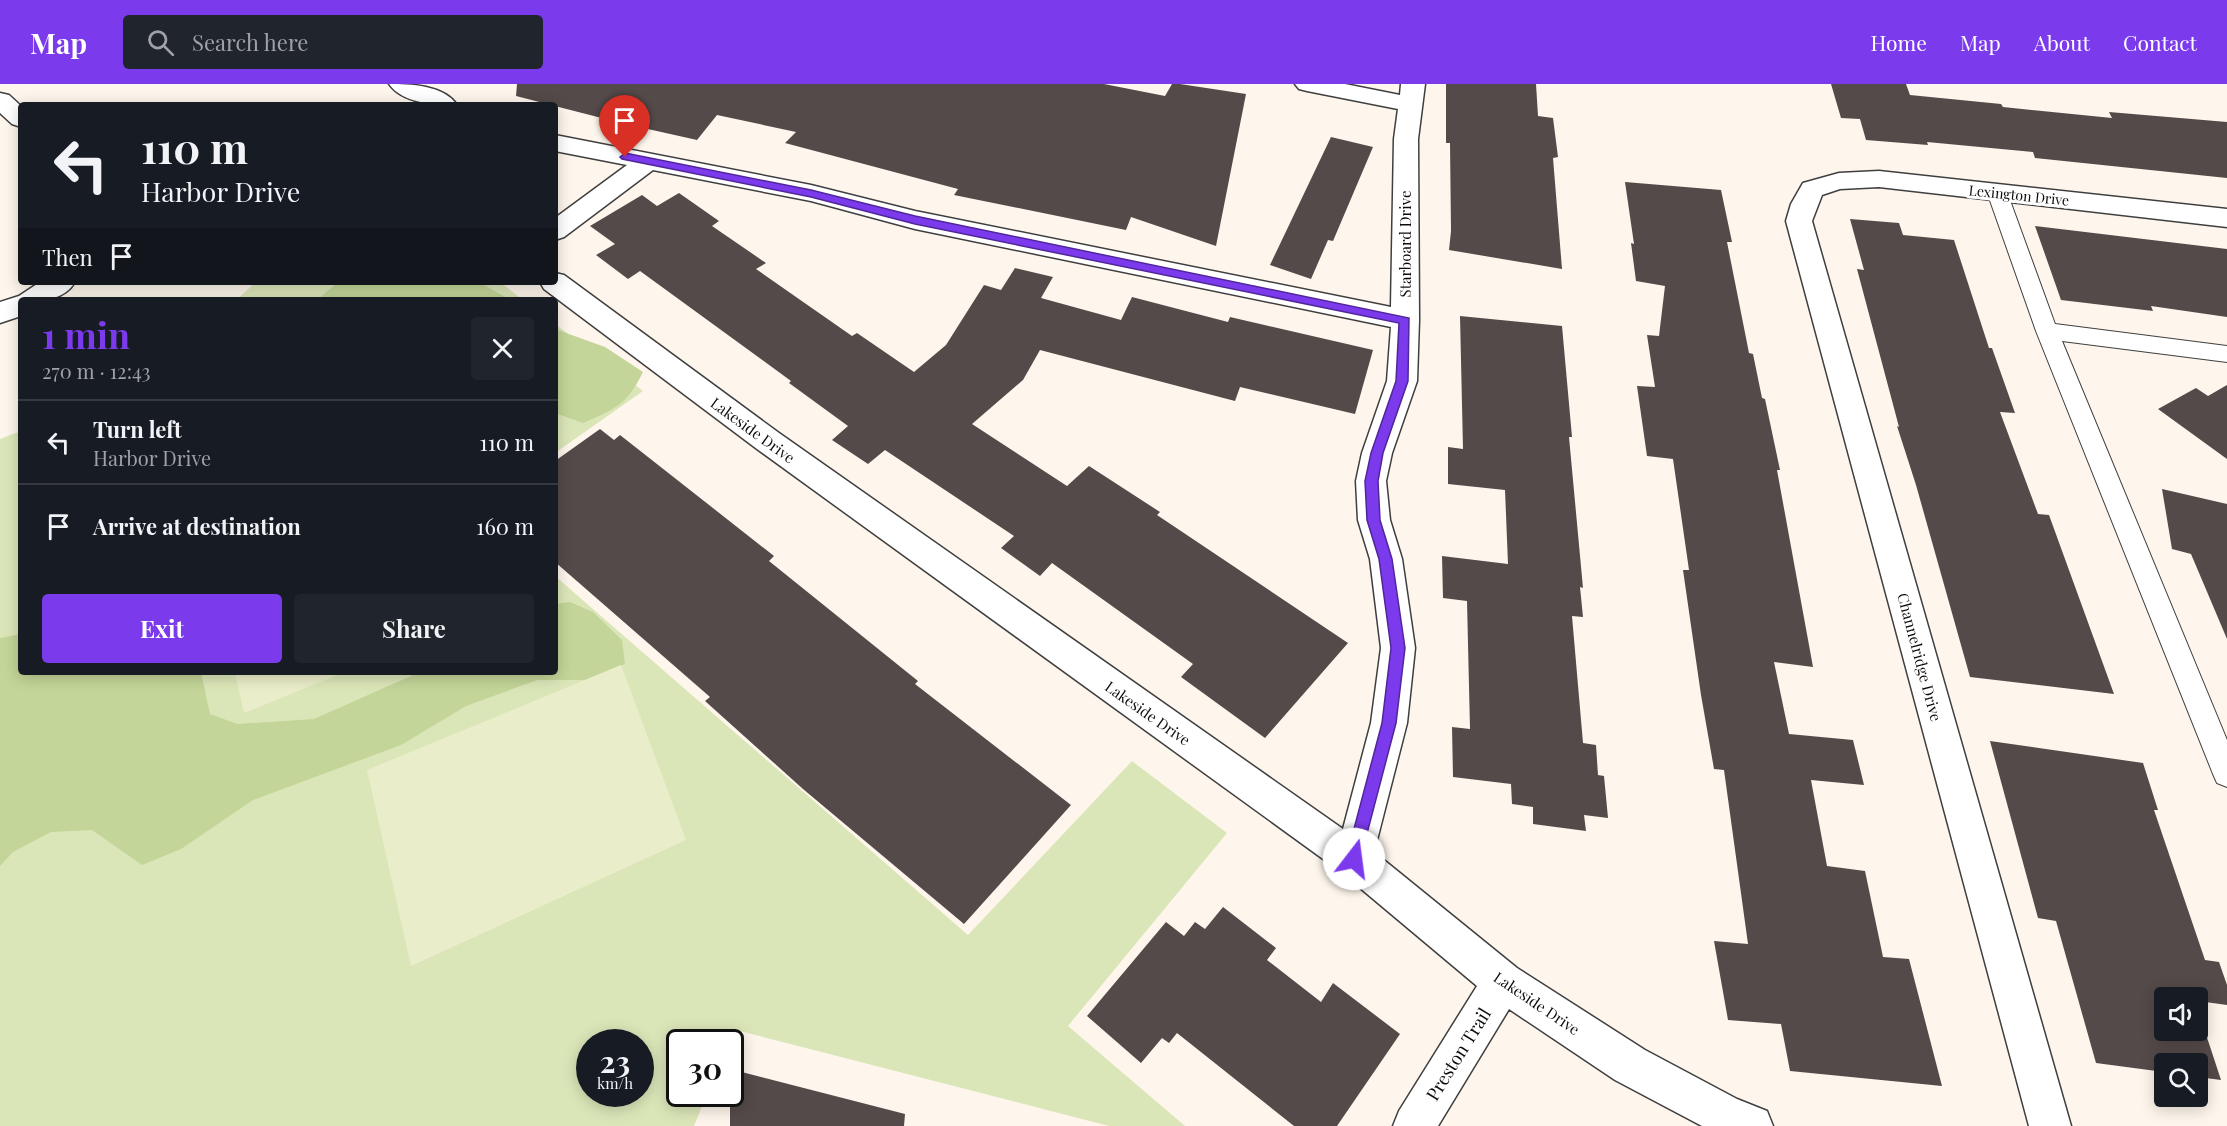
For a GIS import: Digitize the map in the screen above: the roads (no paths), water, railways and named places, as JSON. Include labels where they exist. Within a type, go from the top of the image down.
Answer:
[{"type":"street","points":[[401,84],[439,102]]},
{"type":"street","points":[[1307,84],[1411,94]]},
{"type":"street","name":"Starboard Drive","points":[[1354,859],[1389,723],[1398,648],[1386,559],[1374,520],[1371,481],[1377,453],[1402,381],[1405,321],[1406,139],[1411,94]]},
{"type":"street","points":[[0,100],[18,116]]},
{"type":"street","points":[[558,144],[811,193],[915,220],[1405,321]]},
{"type":"street","points":[[558,229],[649,161]]},
{"type":"street","name":"Lexington Drive","points":[[1812,189],[1839,181],[1879,179],[2227,218]]},
{"type":"street","name":"Channelridge Drive","points":[[1812,189],[1799,220],[2050,1126]]},
{"type":"street","points":[[35,297],[56,285]]},
{"type":"street","name":"Lakeside Drive","points":[[558,285],[768,441],[1354,859],[1503,982],[1630,1065],[1726,1116],[1752,1126]]},
{"type":"street","points":[[0,313],[18,306]]},
{"type":"street","name":"Preston Trail","points":[[1414,1126],[1503,982]]},
{"type":"lane","points":[[1997,192],[2048,331],[2227,774]]},
{"type":"lane","points":[[2048,331],[2227,354]]}]
